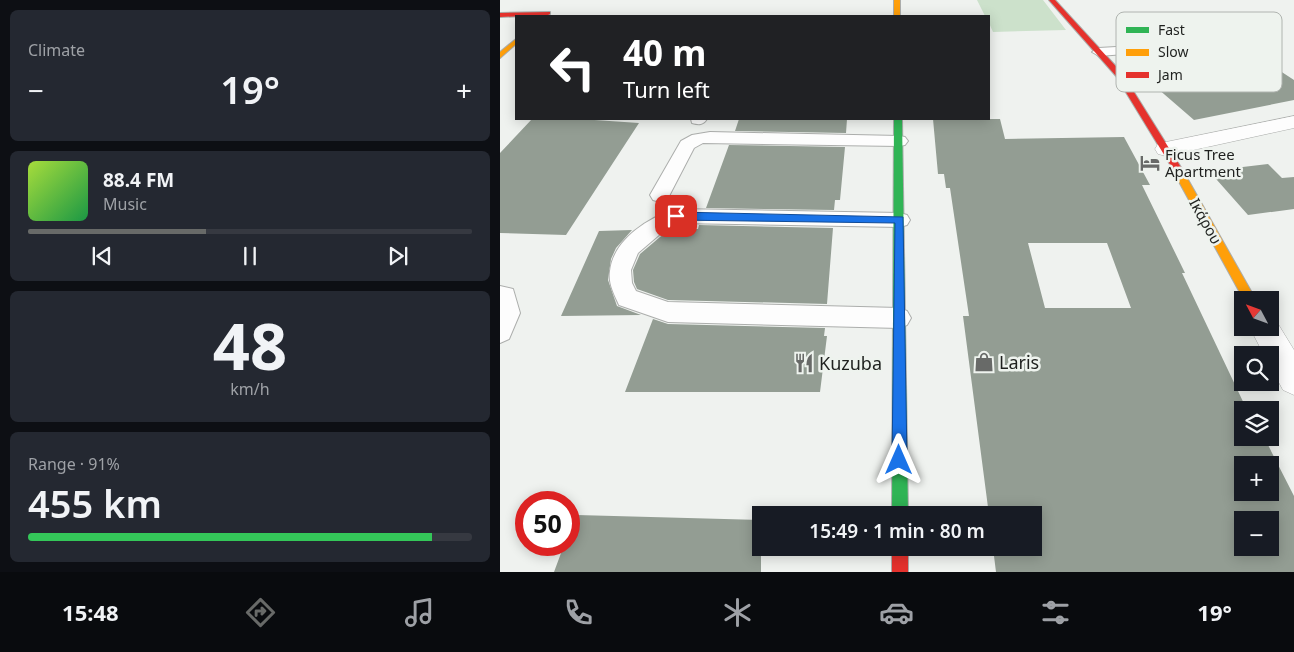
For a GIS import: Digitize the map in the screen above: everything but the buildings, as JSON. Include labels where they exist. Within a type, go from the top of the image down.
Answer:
[{"type":"street","points":[[897,0],[897,15]]},
{"type":"street","name":"Ικάρου","points":[[1052,0],[1116,72]]},
{"type":"street","points":[[500,15],[549,12]]},
{"type":"street","points":[[500,56],[515,42]]},
{"type":"street","name":"Ικάρου","points":[[1130,92],[1166,150],[1245,291]]},
{"type":"street","points":[[898,120],[900,506]]},
{"type":"street","points":[[1166,150],[1294,122]]},
{"type":"street","points":[[1269,336],[1294,380]]},
{"type":"street","points":[[900,556],[900,572]]},
{"type":"lane","points":[[1099,52],[1116,51]]},
{"type":"lane","points":[[660,195],[687,145],[698,139],[710,136],[899,141]]},
{"type":"lane","points":[[899,318],[668,312],[626,298],[621,288],[620,268],[634,242],[651,228],[676,216],[900,220]]},
{"type":"lane","points":[[500,295],[506,296],[508,313],[500,332]]},
{"type":"green space","points":[[977,0],[1043,0],[1066,30],[993,32],[990,25],[990,15],[984,15]]},
{"type":"traffic: fast","points":[[898,120],[900,506]]},
{"type":"traffic: slow","points":[[897,0],[897,15]]},
{"type":"traffic: slow","points":[[500,56],[515,42]]},
{"type":"traffic: slow","points":[[1177,169],[1245,291]]},
{"type":"traffic: jam","points":[[1052,0],[1116,72]]},
{"type":"traffic: jam","points":[[500,15],[548,13]]},
{"type":"traffic: jam","points":[[1129,92],[1177,169]]},
{"type":"traffic: jam","points":[[900,556],[900,572]]},
{"type":"place","name":"Ficus Tree Apartment","points":[[1150,163]]},
{"type":"place","name":"Laris","points":[[984,362]]},
{"type":"place","name":"Kuzuba","points":[[804,363]]},
{"type":"route","points":[[676,216],[900,220],[899,460]]}]
